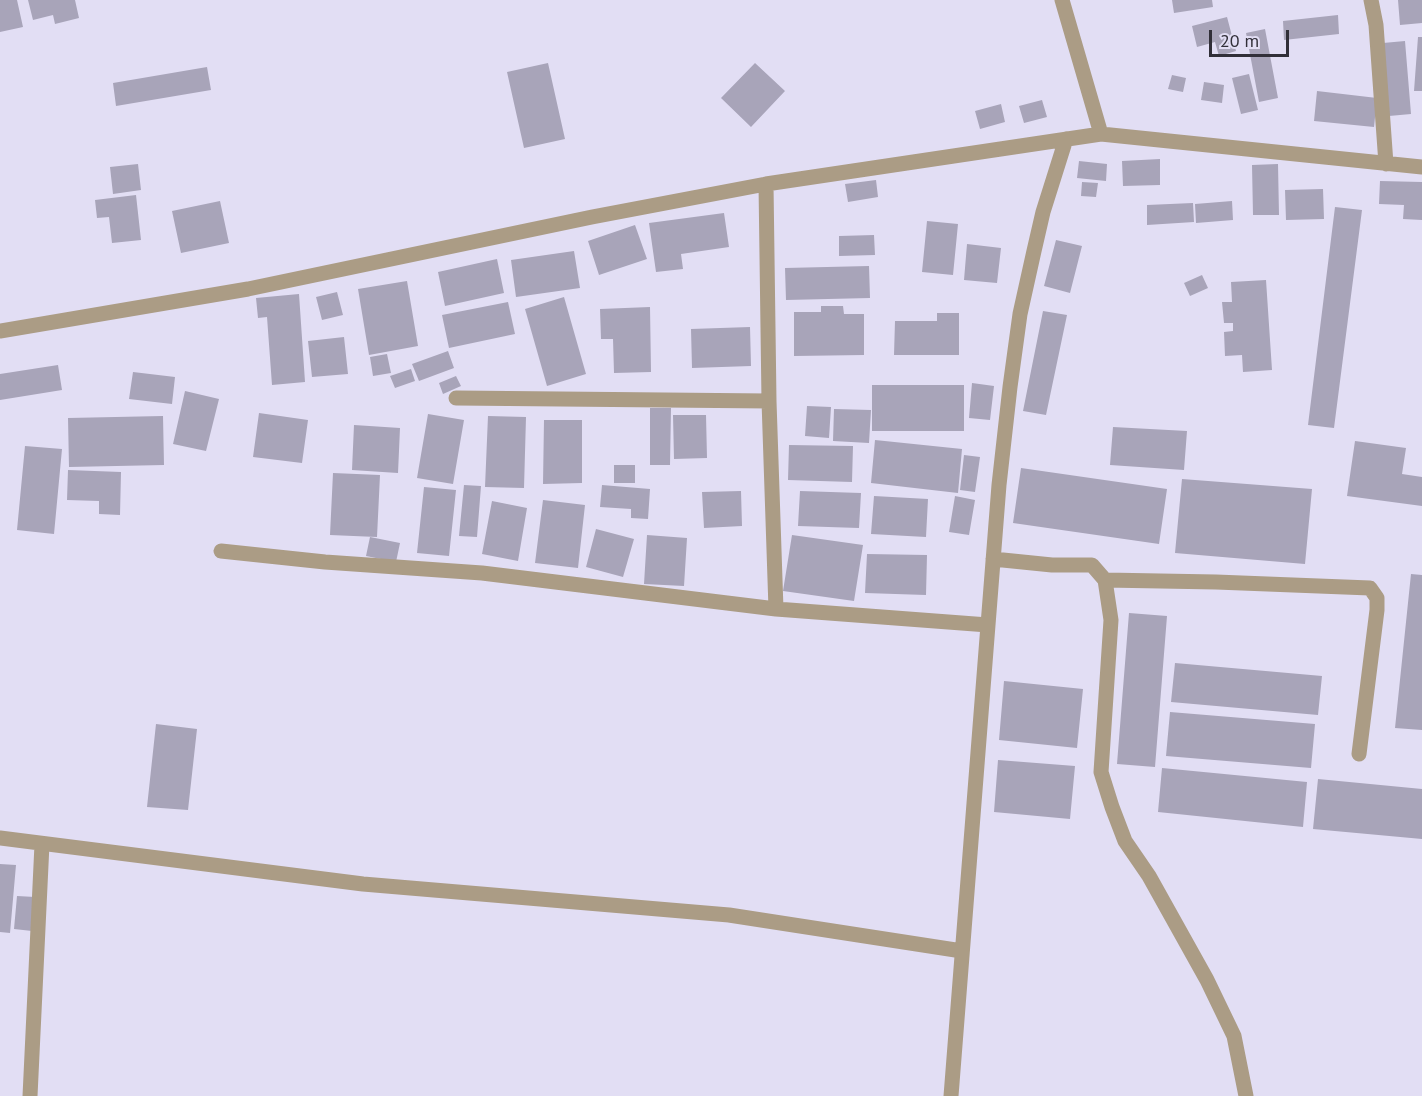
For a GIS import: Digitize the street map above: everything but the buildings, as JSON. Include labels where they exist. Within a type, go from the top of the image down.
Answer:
[{"type":"street","points":[[1062,0],[1101,134]]},
{"type":"street","points":[[1371,0],[1376,25],[1386,164]]},
{"type":"street","points":[[0,331],[248,289],[592,217],[766,184],[1101,134],[1422,167]]},
{"type":"street","points":[[951,1096],[1001,463],[1020,314],[1043,212],[1066,140]]},
{"type":"street","points":[[766,184],[769,400],[776,609]]},
{"type":"street","points":[[456,398],[769,400]]},
{"type":"street","points":[[221,551],[325,562],[482,573],[776,609],[988,625]]},
{"type":"street","points":[[993,559],[1052,565],[1092,565],[1105,580],[1111,620],[1101,772],[1125,841],[1149,876],[1207,981],[1234,1036],[1246,1096]]},
{"type":"street","points":[[1105,580],[1370,588],[1377,598],[1377,610],[1359,754]]},
{"type":"street","points":[[0,838],[363,884],[729,915],[962,951]]},
{"type":"street","points":[[30,1096],[42,844]]}]
